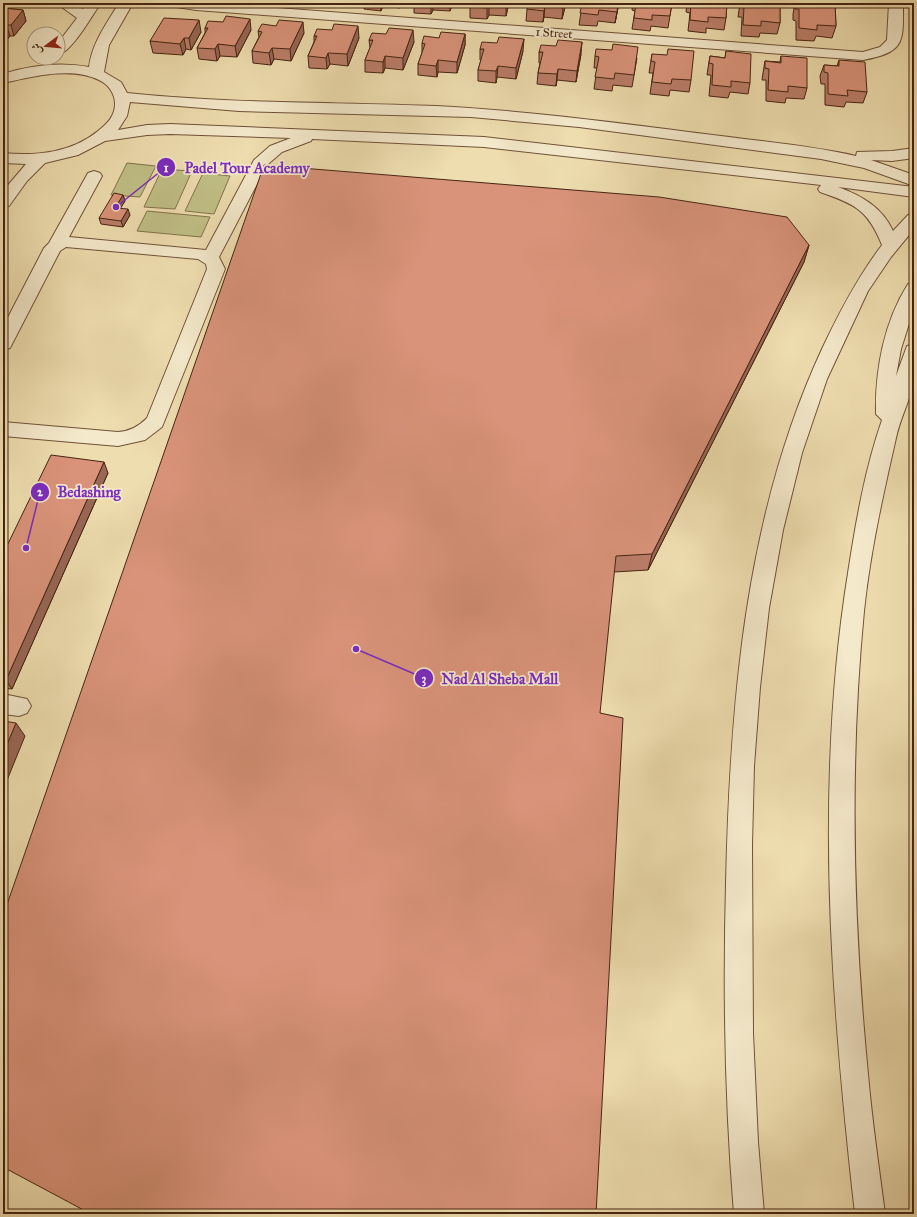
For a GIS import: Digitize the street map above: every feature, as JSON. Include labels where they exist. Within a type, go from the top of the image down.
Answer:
[{"type":"street","points":[[63,3],[85,17]]},
{"type":"street","points":[[66,41],[94,3]]},
{"type":"street","points":[[96,74],[100,49],[126,3]]},
{"type":"street","name":"1 Street","points":[[175,3],[196,6],[863,56],[875,54],[892,46],[895,40],[895,6]]},
{"type":"street","points":[[31,71],[38,66]]},
{"type":"street","points":[[3,79],[31,71],[54,68],[76,70],[96,74],[108,80],[122,97],[122,110],[116,124],[102,136],[75,151],[40,159],[18,160],[3,158]]},
{"type":"street","points":[[122,97],[238,106],[402,110],[537,119],[797,151],[872,164],[914,181]]},
{"type":"street","points":[[238,106],[251,101],[266,100],[370,104],[402,110]]},
{"type":"street","points":[[260,163],[254,146],[244,131],[244,118],[254,110],[261,107]]},
{"type":"street","points":[[102,136],[147,130],[170,129],[484,142],[737,170],[914,192]]},
{"type":"street","points":[[210,258],[260,163],[276,149],[288,143],[315,136],[330,135]]},
{"type":"street","points":[[797,151],[872,156],[914,153]]},
{"type":"street","points":[[3,202],[21,178],[40,159]]},
{"type":"street","points":[[737,170],[820,188],[850,198],[871,212],[879,220],[890,245]]},
{"type":"street","points":[[3,344],[53,248],[57,244],[94,176]]},
{"type":"street","points":[[748,1214],[738,997],[739,840],[748,688],[765,562],[790,462],[817,378],[852,305],[890,245],[914,219]]},
{"type":"street","points":[[3,429],[118,439],[133,438],[146,431],[155,422],[216,269],[215,263],[210,258],[200,254],[70,242],[57,244]]},
{"type":"street","points":[[887,427],[886,377],[889,353],[895,331],[914,288]]},
{"type":"street","points":[[870,1214],[852,1059],[843,911],[842,745],[852,623],[867,519],[887,427],[914,350]]},
{"type":"shaded area","points":[[127,163],[156,166],[140,197],[111,195]]},
{"type":"shaded area","points":[[162,169],[192,171],[175,209],[144,207]]},
{"type":"shaded area","points":[[203,173],[230,176],[214,214],[185,211]]},
{"type":"shaded area","points":[[147,211],[210,217],[201,237],[137,231]]},
{"type":"building","points":[[471,3],[489,3],[487,8],[470,7]]},
{"type":"building","points":[[489,3],[507,3],[506,5]]},
{"type":"building","points":[[528,3],[564,3],[563,8],[545,6],[544,11],[527,9]]},
{"type":"building","points":[[582,3],[618,3],[617,12],[599,10],[598,15],[580,13]]},
{"type":"building","points":[[636,3],[672,3],[670,16],[652,15],[652,20],[634,18]]},
{"type":"building","points":[[691,3],[727,3],[726,18],[708,17],[708,22],[690,20]]},
{"type":"building","points":[[741,3],[780,3],[780,23],[761,21],[761,26],[743,25],[744,6],[740,6]]},
{"type":"building","points":[[795,3],[835,3],[836,26],[817,25],[817,30],[799,28],[799,9],[795,9]]},
{"type":"building","points":[[3,8],[23,10],[11,25],[6,25],[3,28]]},
{"type":"building","points":[[226,16],[250,19],[235,46],[218,44],[215,49],[197,48],[208,28],[205,28],[208,21],[223,22]]},
{"type":"building","points":[[164,18],[199,20],[189,38],[184,38],[180,44],[150,41]]},
{"type":"building","points":[[279,20],[303,22],[290,49],[272,48],[269,53],[252,51],[262,32],[258,31],[262,24],[276,26]]},
{"type":"building","points":[[334,24],[358,26],[347,54],[328,53],[326,58],[308,56],[317,36],[314,36],[317,29],[332,30]]},
{"type":"building","points":[[389,28],[413,30],[403,58],[385,56],[383,62],[365,60],[373,40],[369,40],[372,33],[386,34]]},
{"type":"building","points":[[441,32],[465,34],[457,62],[438,60],[436,66],[418,64],[425,44],[422,43],[424,36],[439,38]]},
{"type":"building","points":[[499,37],[524,39],[516,68],[498,66],[496,71],[478,70],[484,49],[480,49],[482,42],[497,43]]},
{"type":"building","points":[[558,40],[582,42],[577,71],[558,69],[557,74],[538,73],[543,52],[539,52],[541,45],[556,46]]},
{"type":"building","points":[[613,44],[638,47],[634,75],[615,73],[614,79],[595,77],[599,57],[595,56],[596,49],[612,50]]},
{"type":"building","points":[[668,49],[694,51],[691,80],[672,79],[671,84],[652,82],[655,62],[651,61],[652,54],[667,55]]},
{"type":"building","points":[[726,51],[751,54],[750,83],[731,81],[731,87],[712,85],[713,64],[709,63],[710,56],[725,58]]},
{"type":"building","points":[[781,56],[807,58],[807,88],[788,86],[788,92],[768,90],[769,69],[765,68],[765,61],[781,63]]},
{"type":"building","points":[[839,60],[865,62],[867,92],[847,90],[848,96],[828,94],[828,73],[824,72],[824,65],[839,66]]},
{"type":"building","points":[[264,165],[659,197],[787,217],[809,245],[652,554],[616,556],[600,713],[623,718],[596,1214],[91,1214],[3,1167],[3,916]]},
{"type":"building","points":[[114,193],[123,195],[115,208],[128,209],[121,221],[99,218]]},
{"type":"building","points":[[51,455],[104,462],[6,680],[3,679],[3,554]]},
{"type":"building","points":[[3,721],[16,723],[3,754]]},
{"type":"place","name":"Padel Tour Academy","points":[[116,207]]},
{"type":"place","name":"Bedashing","points":[[26,548]]},
{"type":"place","name":"Nad Al Sheba Mall","points":[[356,649]]}]
